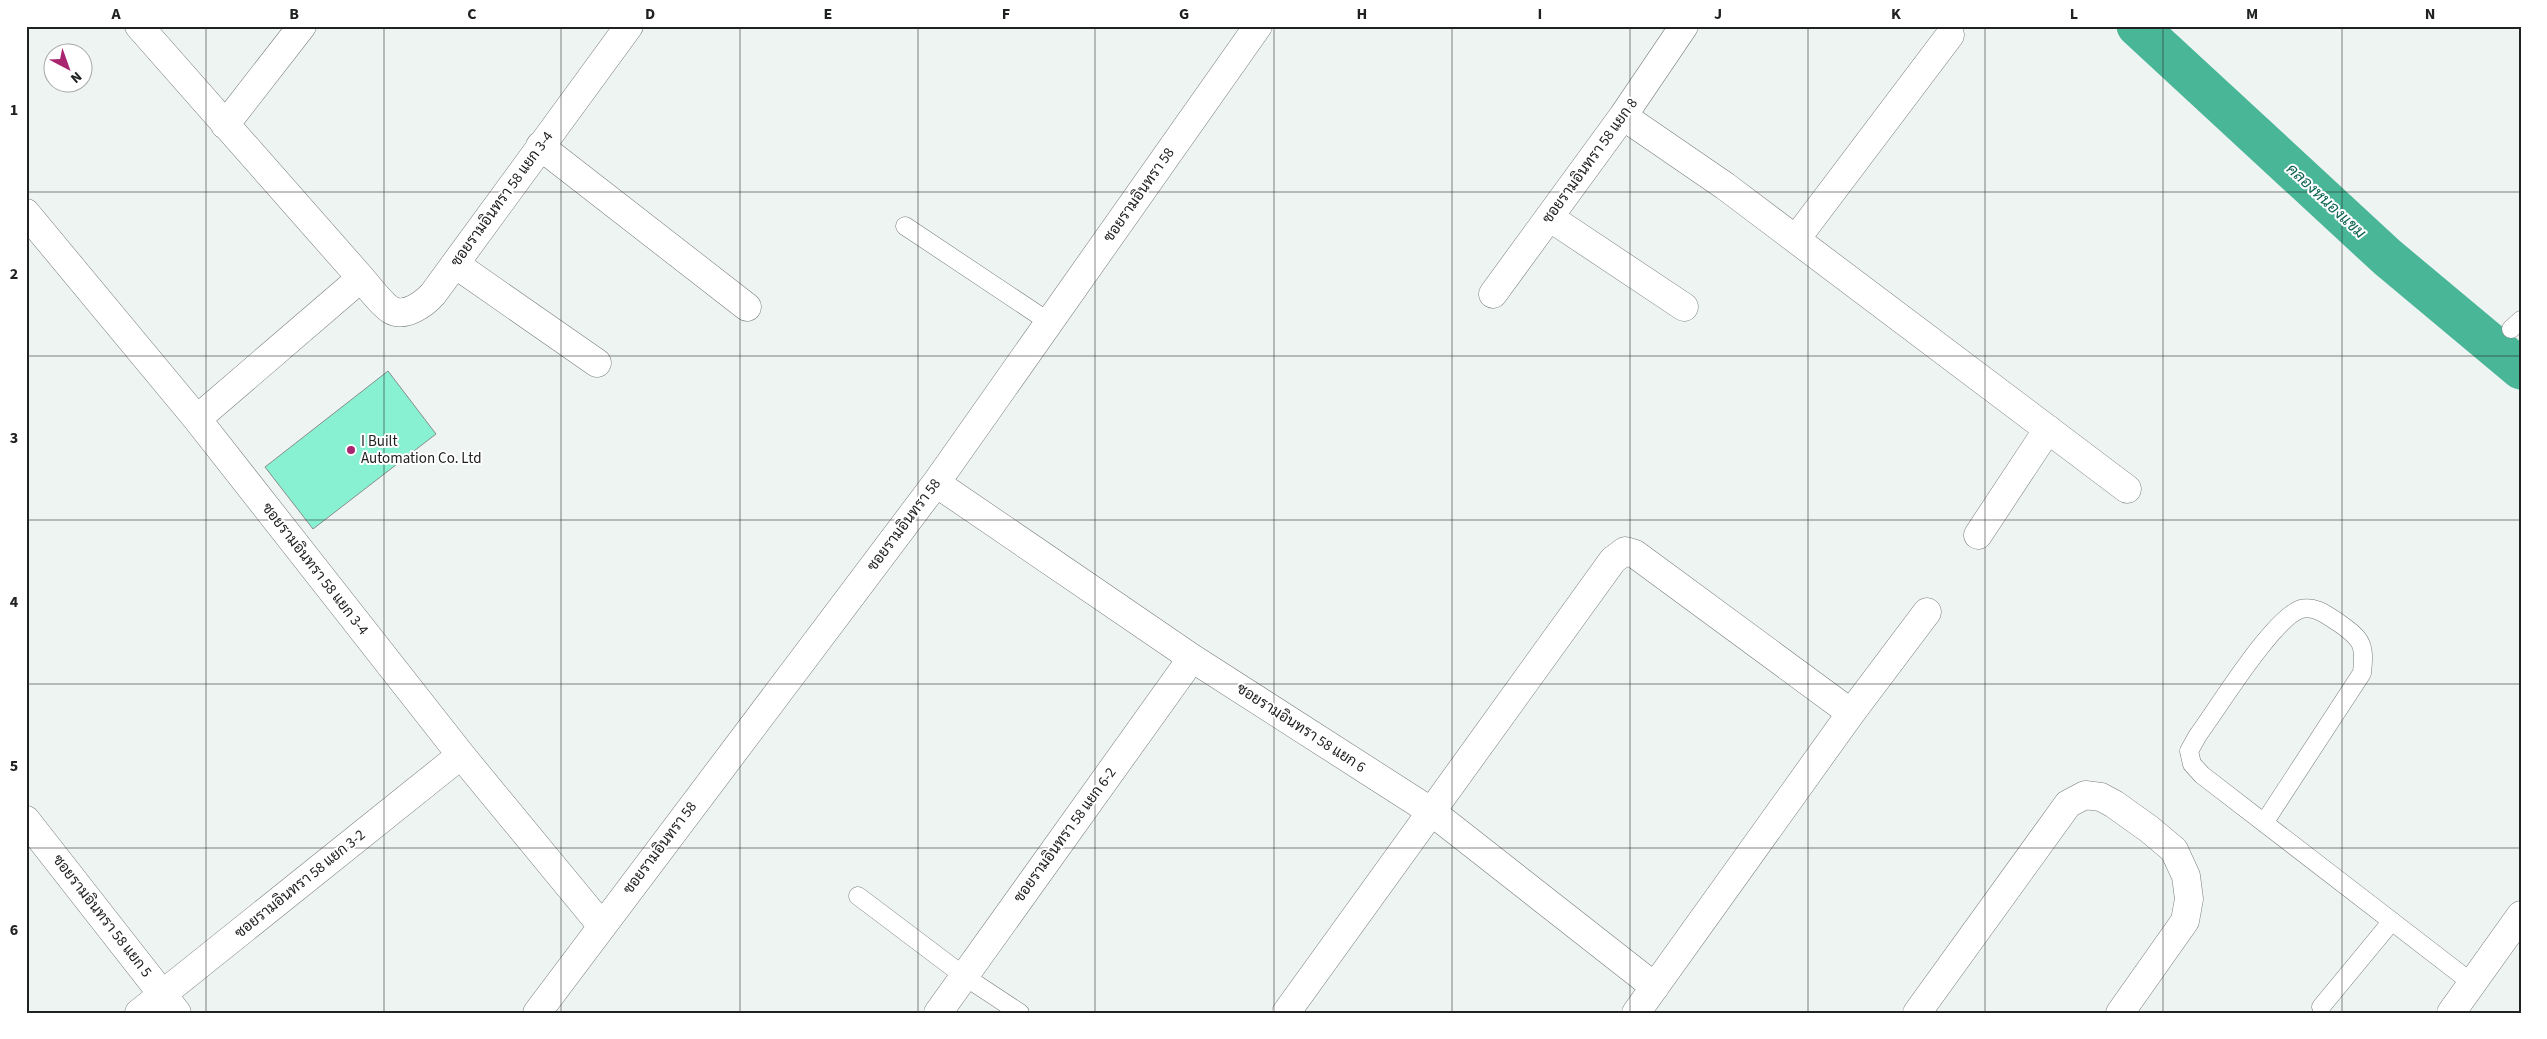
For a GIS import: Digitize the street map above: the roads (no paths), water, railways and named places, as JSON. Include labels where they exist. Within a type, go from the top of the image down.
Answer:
[{"type":"street","name":"ซอยรามอินทรา 58 แยก 3-4","points":[[139,26],[391,311],[404,312],[425,303],[629,26]]},
{"type":"street","points":[[225,125],[302,26]]},
{"type":"street","name":"ซอยรามอินทรา 58","points":[[537,1013],[936,483],[1258,26]]},
{"type":"street","name":"ซอยรามอินทรา 58 แยก 8","points":[[1492,294],[1623,116],[1684,26]]},
{"type":"street","points":[[1796,239],[1950,35]]},
{"type":"street","points":[[1623,116],[1725,186],[2127,489]]},
{"type":"street","points":[[540,146],[747,307]]},
{"type":"street","name":"ซอยรามอินทรา 58 แยก 3-4","points":[[26,213],[197,419],[462,755],[602,926]]},
{"type":"street","points":[[1549,216],[1684,307]]},
{"type":"street","points":[[455,264],[597,363]]},
{"type":"street","points":[[197,419],[361,278]]},
{"type":"street","points":[[1978,535],[2048,429]]},
{"type":"street","name":"ซอยรามอินทรา 58 แยก 6","points":[[936,483],[1192,658],[1432,812],[1655,987]]},
{"type":"street","points":[[1286,1013],[1613,560],[1625,551],[1635,554],[1850,713]]},
{"type":"street","points":[[1636,1013],[1850,713],[1927,612]]},
{"type":"street","name":"ซอยรามอินทรา 58 แยก 6-2","points":[[938,1013],[1192,658]]},
{"type":"street","name":"ซอยรามอินทรา 58 แยก 3-2","points":[[139,1013],[170,1004],[462,755]]},
{"type":"street","points":[[1917,1013],[2068,804],[2085,794],[2101,797],[2149,829],[2174,850],[2186,876],[2190,899],[2186,921],[2120,1013]]},
{"type":"street","name":"ซอยรามอินทรา 58 แยก 5","points":[[26,820],[170,1004]]},
{"type":"street","points":[[2451,1013],[2521,915]]},
{"type":"lane","points":[[905,226],[1048,322]]},
{"type":"lane","points":[[2264,823],[2362,673],[2364,650],[2353,633],[2322,611],[2303,609],[2286,617],[2271,634],[2198,735],[2189,751],[2192,764],[2202,775],[2264,823],[2392,920],[2472,982]]},
{"type":"lane","points":[[858,896],[964,976],[1020,1013]]},
{"type":"lane","points":[[2321,1007],[2392,920]]},
{"type":"waterway","name":"คลองหนองแขม","points":[[2137,26],[2387,257],[2521,369]]},
{"type":"place","name":"I Built Automation Co. Ltd","points":[[351,450]]}]
